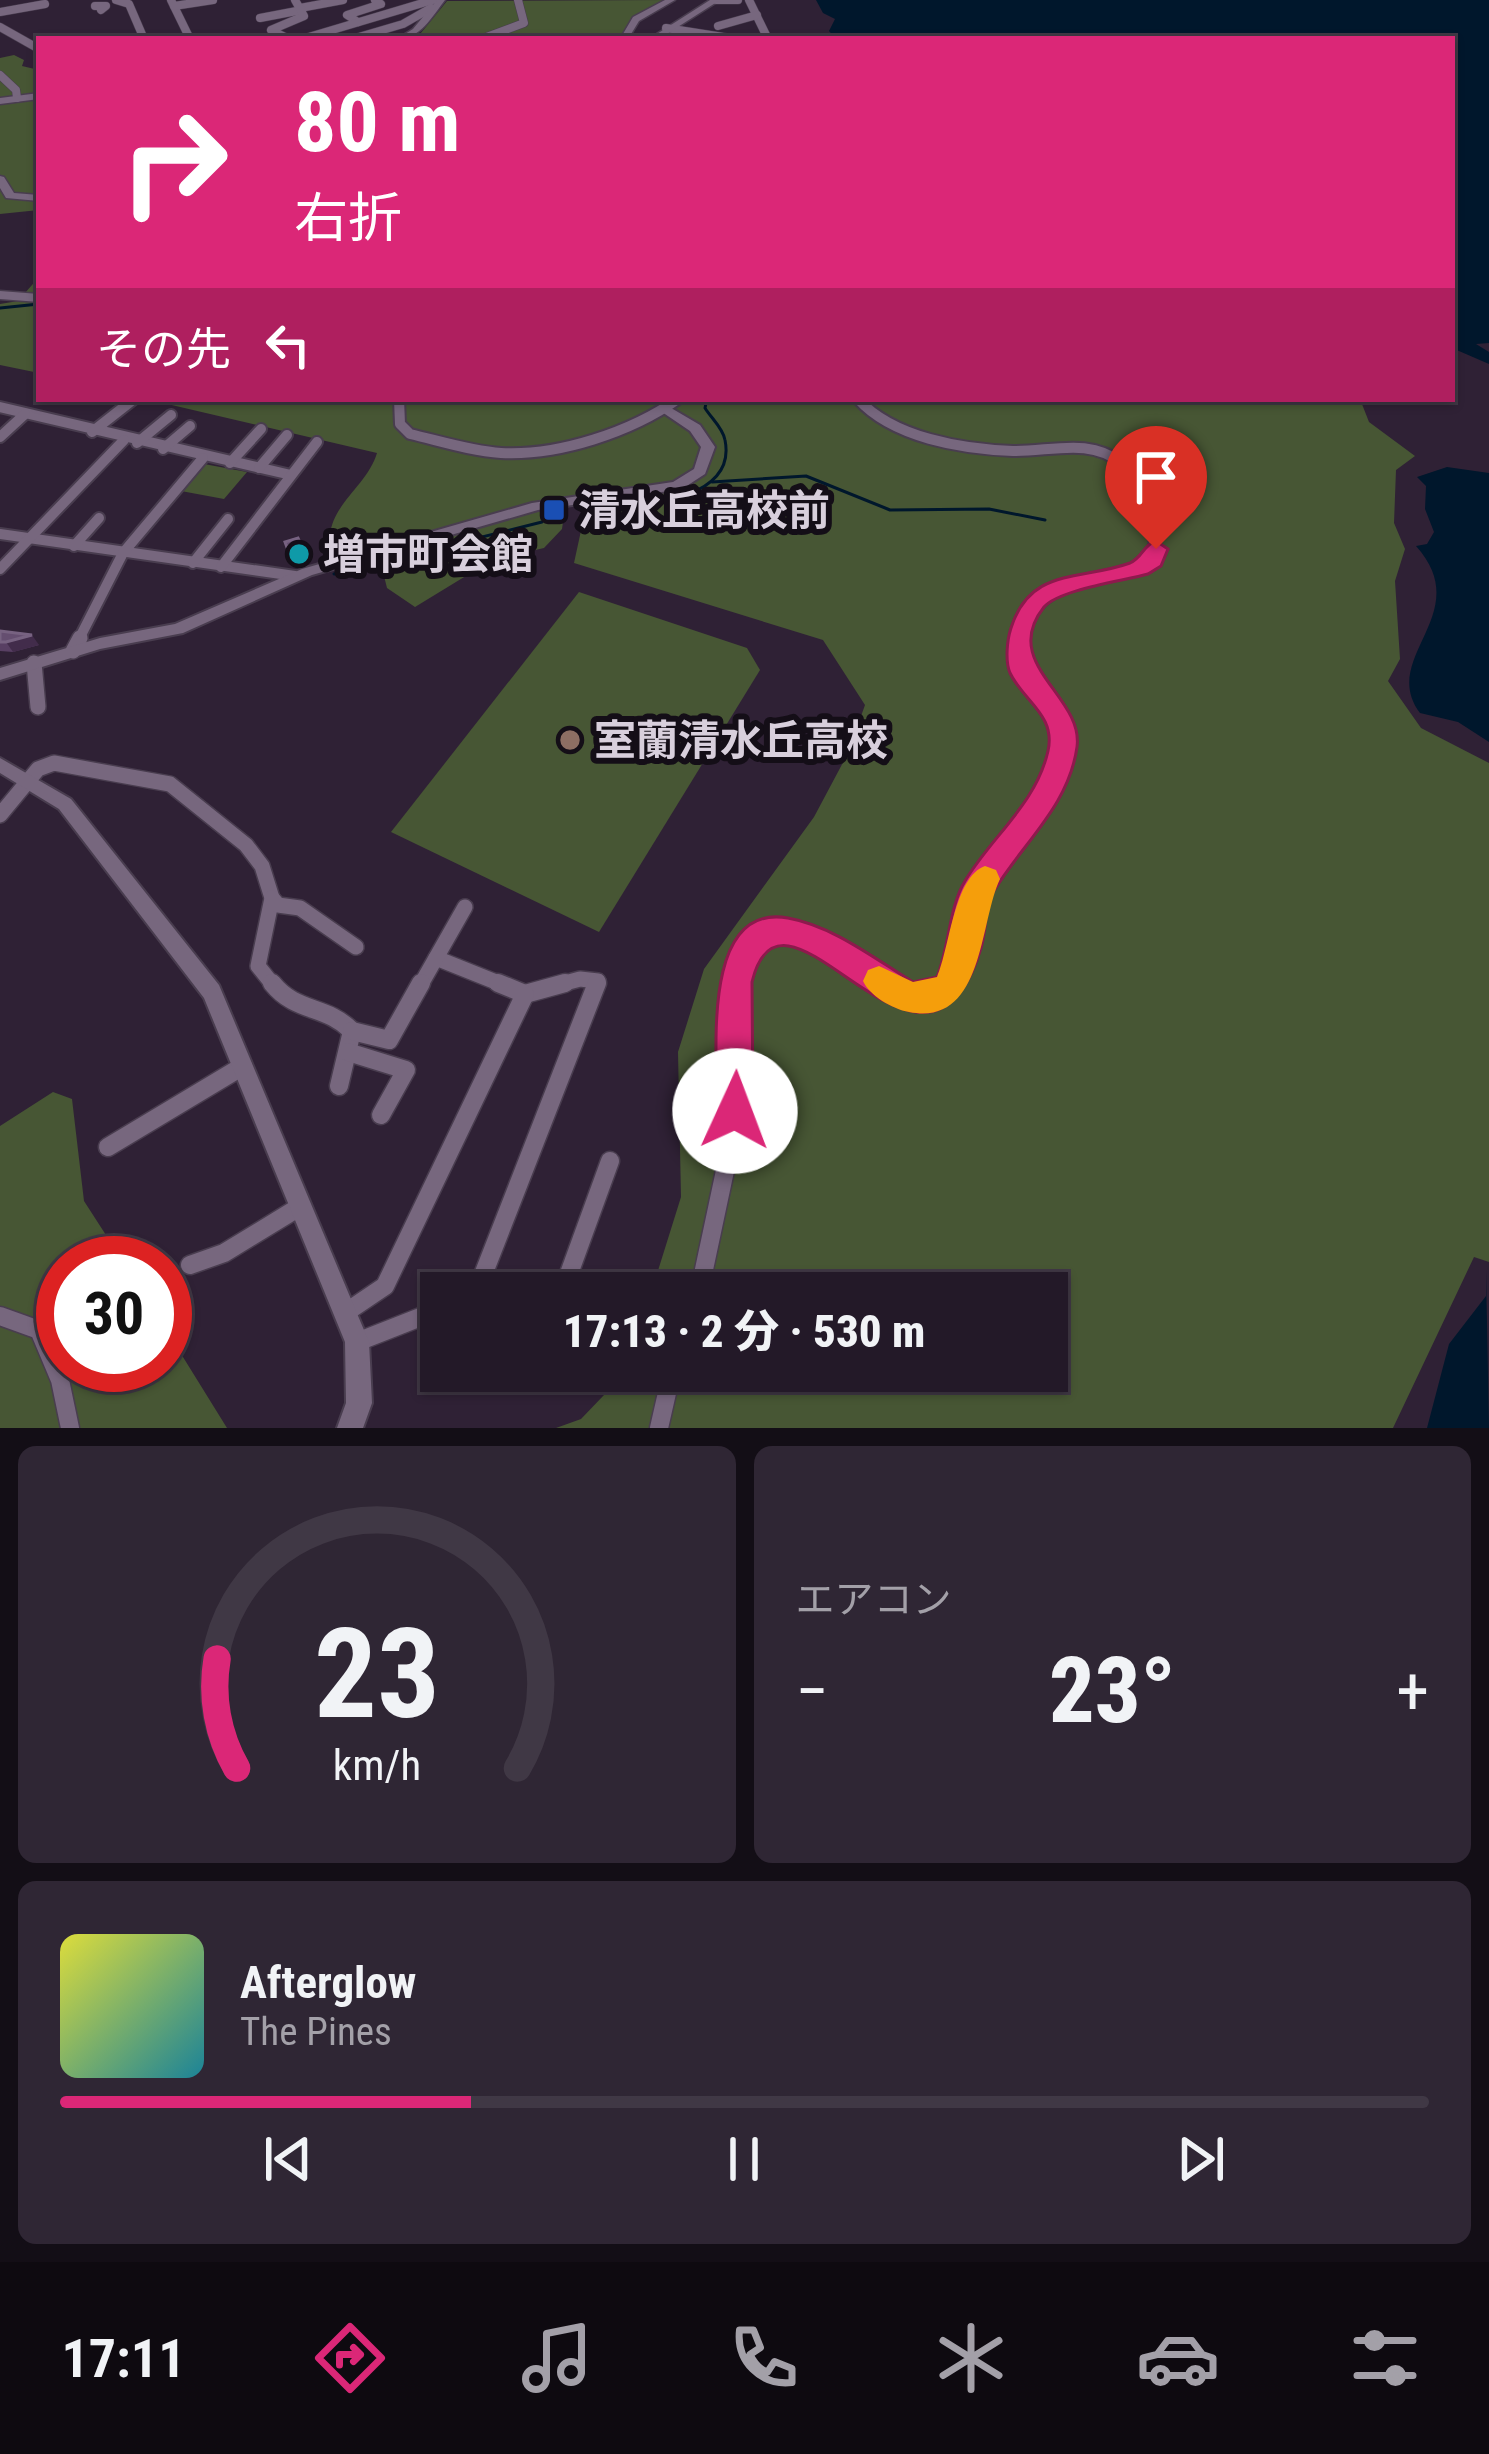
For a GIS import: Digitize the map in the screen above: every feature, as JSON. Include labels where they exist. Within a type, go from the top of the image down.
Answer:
[{"type":"main road","points":[[625,36],[629,24],[671,0]]},
{"type":"main road","points":[[657,36],[716,0]]},
{"type":"main road","points":[[407,36],[416,32],[436,2]]},
{"type":"main road","points":[[0,101],[36,96]]},
{"type":"main road","points":[[0,179],[10,196],[36,198]]},
{"type":"main road","points":[[0,295],[36,298]]},
{"type":"street","points":[[7,0],[12,10]]},
{"type":"street","points":[[189,36],[173,2],[212,0]]},
{"type":"street","points":[[260,18],[299,4],[343,0]]},
{"type":"street","points":[[358,22],[347,15],[381,4],[375,0]]},
{"type":"street","points":[[489,36],[524,23],[518,0]]},
{"type":"street","points":[[716,0],[738,0]]},
{"type":"street","points":[[749,0],[767,36]]},
{"type":"street","points":[[101,7],[118,1],[129,4],[143,36]]},
{"type":"street","points":[[312,36],[436,2]]},
{"type":"street","points":[[362,36],[403,24],[436,2]]},
{"type":"street","points":[[0,12],[45,4]]},
{"type":"street","points":[[282,36],[272,30],[304,16],[299,4]]},
{"type":"street","points":[[367,8],[382,13]]},
{"type":"street","points":[[718,26],[757,15]]},
{"type":"street","points":[[346,26],[368,34]]},
{"type":"street","points":[[0,27],[36,44]]},
{"type":"street","points":[[666,28],[690,36]]},
{"type":"street","points":[[266,36],[276,33]]},
{"type":"street","points":[[0,75],[16,90],[17,98]]},
{"type":"street","points":[[92,432],[130,402]]},
{"type":"street","points":[[5,667],[178,629],[296,576],[537,506],[677,486],[700,471],[709,447],[672,404],[593,436],[499,453],[410,434],[400,424],[399,402]]},
{"type":"street","points":[[703,1272],[735,1111],[734,994],[741,958],[764,934],[784,931],[815,940],[909,997],[934,997],[950,987],[965,948],[976,890],[1049,792],[1063,748],[1064,723],[1021,669],[1021,636],[1028,614],[1036,600],[1051,590],[1140,568],[1152,560],[1156,549],[1132,474],[1113,457],[1085,447],[1016,451],[967,445],[885,422],[860,402]]},
{"type":"street","points":[[0,407],[130,442],[291,475]]},
{"type":"street","points":[[0,437],[26,414]]},
{"type":"street","points":[[0,569],[130,442],[171,415]]},
{"type":"street","points":[[163,449],[190,426]]},
{"type":"street","points":[[230,463],[261,429]]},
{"type":"street","points":[[260,468],[286,435]]},
{"type":"street","points":[[221,567],[317,442]]},
{"type":"street","points":[[73,652],[123,553],[203,458]]},
{"type":"street","points":[[74,546],[99,518]]},
{"type":"street","points":[[194,563],[228,519]]},
{"type":"street","points":[[0,534],[296,576]]},
{"type":"street","points":[[34,663],[38,707]]},
{"type":"street","points":[[0,815],[26,780],[54,763],[170,784],[246,845],[262,866],[278,905],[300,908],[356,947]]},
{"type":"street","points":[[0,765],[64,804],[212,992],[357,1342],[359,1403],[350,1428]]},
{"type":"street","points":[[272,898],[258,966],[288,1003],[335,1014],[352,1031],[389,1040],[465,908]]},
{"type":"street","points":[[436,958],[525,994],[580,979],[598,981],[484,1272]]},
{"type":"street","points":[[345,1313],[385,1286],[525,994]]},
{"type":"street","points":[[339,1086],[352,1031]]},
{"type":"street","points":[[347,1052],[406,1070],[381,1115]]},
{"type":"street","points":[[108,1147],[243,1066]]},
{"type":"street","points":[[570,1272],[610,1161]]},
{"type":"street","points":[[192,1264],[224,1253],[301,1206]]},
{"type":"street","points":[[0,1316],[39,1330],[60,1380],[70,1428]]},
{"type":"street","points":[[357,1342],[420,1317]]},
{"type":"street","points":[[659,1428],[667,1392]]},
{"type":"green space","points":[[667,0],[618,36],[418,36],[447,1]]},
{"type":"green space","points":[[14,55],[24,60],[22,66],[36,69],[36,210],[0,214],[0,58]]},
{"type":"green space","points":[[36,280],[36,372],[0,365],[0,304],[18,301]]},
{"type":"green space","points":[[159,402],[1361,402],[1369,422],[1415,456],[1396,470],[1394,523],[1405,549],[1395,581],[1400,659],[1388,681],[1421,728],[1489,763],[1489,1262],[1474,1257],[1393,1428],[556,1428],[581,1419],[607,1392],[1068,1392],[1068,1272],[658,1272],[681,1197],[678,1052],[704,969],[814,817],[847,755],[865,705],[823,640],[574,563],[587,503],[565,508],[562,529],[544,548],[492,560],[415,607],[387,588],[381,564],[330,535],[337,513],[377,453]]},
{"type":"green space","points":[[204,464],[247,472],[224,499],[181,491]]},
{"type":"green space","points":[[579,592],[747,648],[760,670],[599,932],[391,832]]},
{"type":"green space","points":[[53,1092],[72,1099],[84,1201],[107,1236],[36,1236],[36,1392],[192,1392],[192,1372],[227,1428],[0,1428],[0,1126]]},
{"type":"water","points":[[816,0],[1489,0],[1489,343],[1476,344],[1489,352],[1489,364],[1455,349],[1455,36],[833,36],[829,31],[835,19],[823,13]]},
{"type":"water","points":[[1447,467],[1489,473],[1489,742],[1458,722],[1420,713],[1410,693],[1410,673],[1433,614],[1436,593],[1432,570],[1416,546],[1427,544],[1434,532],[1425,509],[1426,486],[1417,477]]},
{"type":"water","points":[[1486,1270],[1489,1428],[1427,1428],[1449,1344],[1486,1296]]},
{"type":"building","points":[[298,538],[303,549],[289,553],[285,542]]},
{"type":"building","points":[[0,631],[32,635],[0,642]]},
{"type":"waterway","points":[[0,308],[36,304]]},
{"type":"waterway","points":[[592,511],[678,498],[715,477],[725,461],[725,440],[705,408],[706,402]]},
{"type":"waterway","points":[[712,482],[806,476],[890,510],[989,509],[1045,520]]},
{"type":"waterway","points":[[334,574],[542,522]]},
{"type":"slow traffic","points":[[879,981],[909,997],[934,997],[950,987],[965,948],[976,890],[985,879]]},
{"type":"place","name":"清水丘高校前","points":[[554,510]]},
{"type":"place","name":"増市町会館","points":[[299,554]]},
{"type":"place","name":"室蘭清水丘高校","points":[[570,740]]},
{"type":"route","points":[[735,1111],[735,982],[741,958],[764,934],[784,931],[815,940],[909,997],[934,997],[950,987],[965,948],[976,890],[1049,792],[1063,748],[1064,723],[1021,669],[1018,656],[1028,614],[1036,600],[1051,590],[1140,568],[1152,560],[1156,549]]}]
